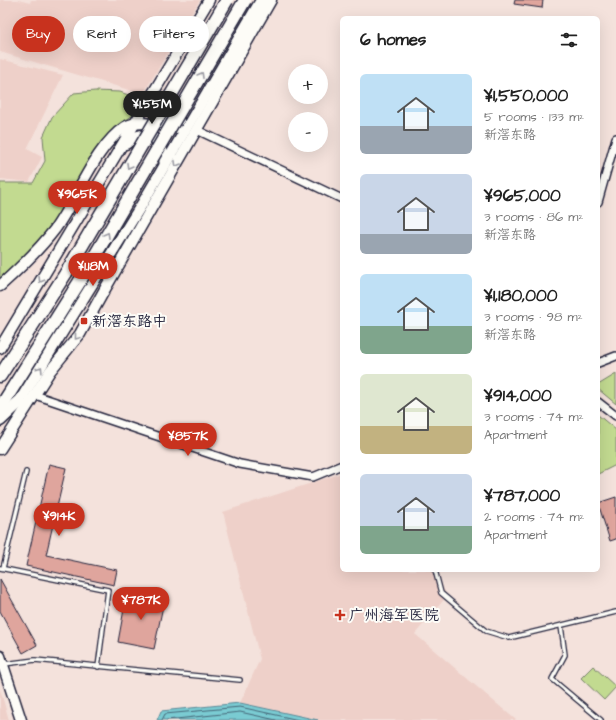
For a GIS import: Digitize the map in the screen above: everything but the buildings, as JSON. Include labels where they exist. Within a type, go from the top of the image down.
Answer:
[{"type":"highway","points":[[0,376],[66,273],[227,0]]},
{"type":"highway","points":[[0,408],[80,281],[245,0]]},
{"type":"highway","points":[[0,420],[19,402]]},
{"type":"main road","points":[[0,348],[136,123],[208,0]]},
{"type":"main road","points":[[19,402],[111,256],[261,0]]},
{"type":"main road","points":[[0,450],[58,359],[87,324],[105,289],[271,0]]},
{"type":"main road","points":[[154,92],[156,109],[164,119],[169,121],[181,120],[197,109]]},
{"type":"main road","points":[[0,286],[37,250],[55,229],[101,152],[112,138],[126,126],[136,123],[197,130]]},
{"type":"main road","points":[[119,151],[133,138],[146,134],[158,142],[163,153],[165,165]]},
{"type":"main road","points":[[2,660],[21,720]]},
{"type":"street","points":[[197,130],[340,198]]},
{"type":"street","points":[[600,196],[614,150],[616,138]]},
{"type":"street","points":[[600,362],[616,356]]},
{"type":"street","points":[[35,395],[240,464],[313,477],[340,466]]},
{"type":"street","points":[[600,404],[616,416]]},
{"type":"lane","points":[[26,472],[1,568],[108,590],[98,667]]},
{"type":"lane","points":[[436,572],[441,593],[486,631],[509,638],[616,612]]},
{"type":"lane","points":[[561,626],[565,655],[552,679],[601,720]]},
{"type":"lane","points":[[2,660],[35,660],[240,680]]},
{"type":"shaded area","points":[[0,0],[18,0],[30,3],[31,0],[200,0],[190,16],[139,16],[139,52],[168,52],[143,94],[0,52]]},
{"type":"shaded area","points":[[0,59],[63,75],[27,149],[42,157],[29,182],[0,179]]},
{"type":"shaded area","name":"广州海军医院","points":[[340,474],[340,572],[436,572],[447,596],[415,634],[516,720],[318,720],[240,703],[260,659],[223,512]]},
{"type":"shaded area","points":[[0,689],[9,720],[0,720]]},
{"type":"green space","points":[[95,91],[120,92],[145,101],[140,110],[122,123],[51,227],[33,248],[0,279],[0,183],[33,183],[45,161],[43,137],[52,117],[74,93]]},
{"type":"green space","points":[[616,374],[616,404],[600,391],[600,384]]},
{"type":"green space","points":[[600,417],[616,430],[616,465],[600,473]]},
{"type":"green space","points":[[593,666],[616,687],[604,700],[581,678]]},
{"type":"water","points":[[240,703],[318,720],[157,720],[161,711]]},
{"type":"place","name":"新滘东路中","points":[[84,321]]},
{"type":"place","name":"广州海军医院","points":[[340,615]]}]
